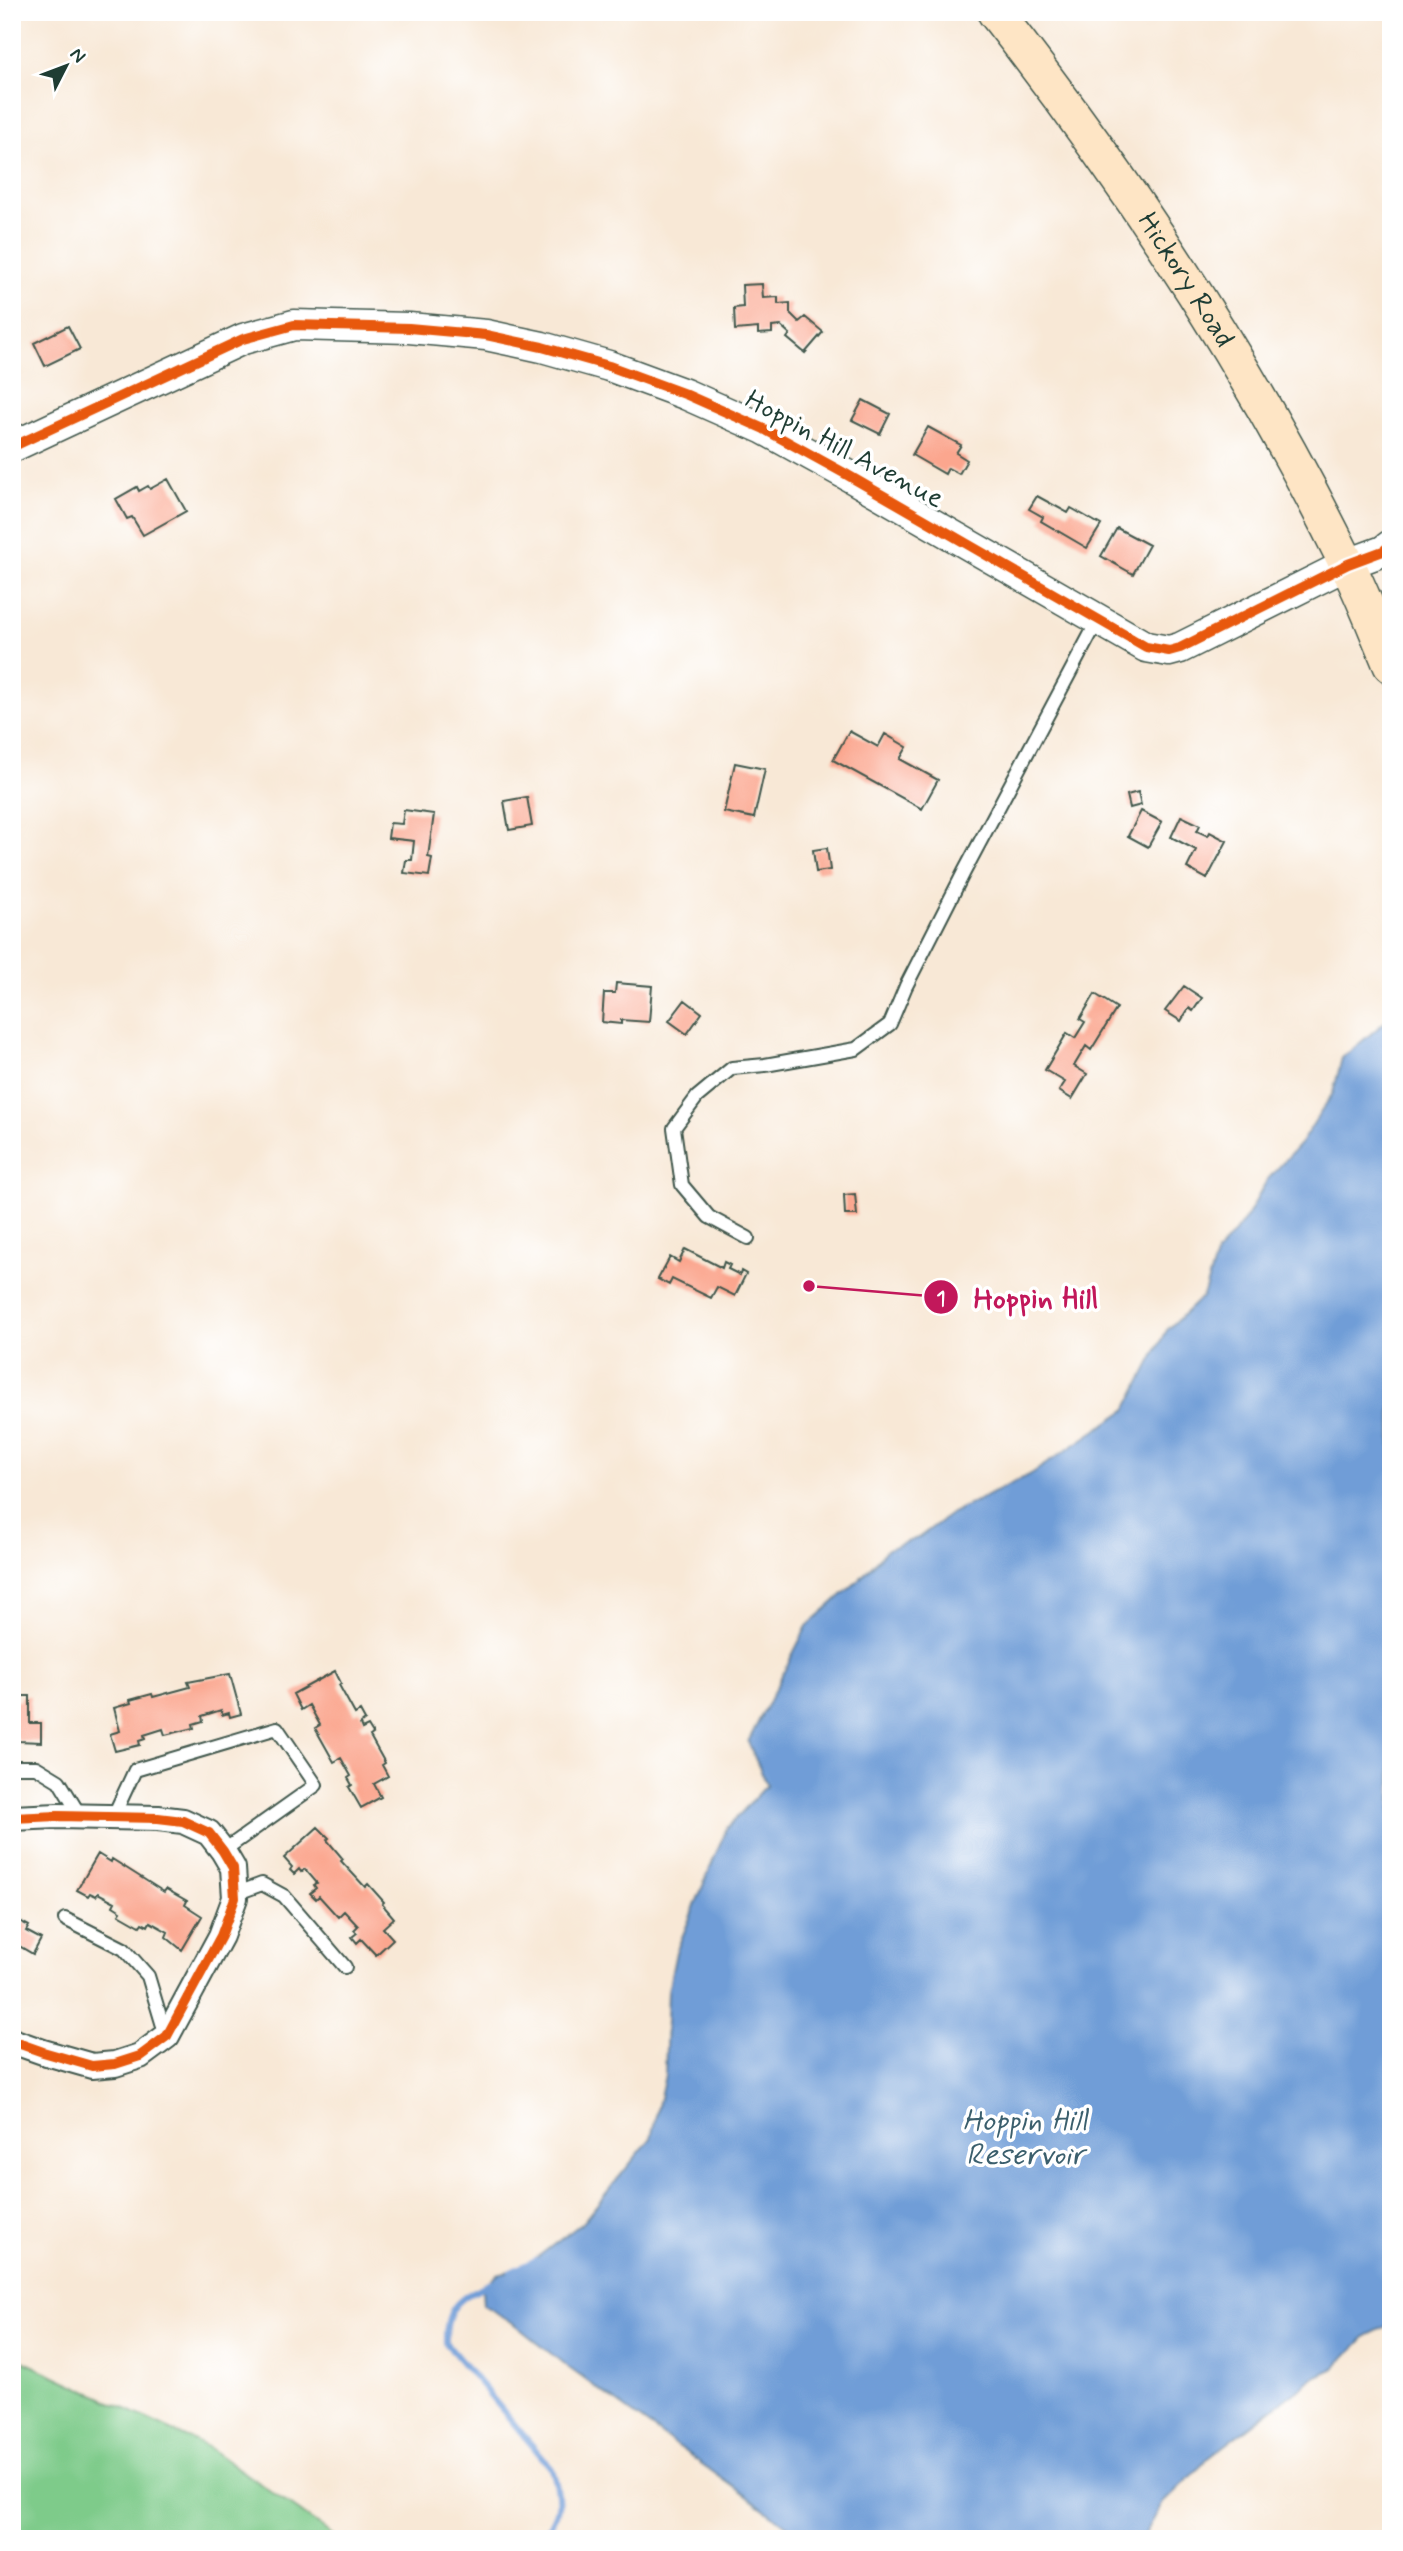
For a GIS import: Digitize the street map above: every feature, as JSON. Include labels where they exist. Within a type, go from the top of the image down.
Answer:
[{"type":"main road","name":"Hickory Road","points":[[995,12],[1108,160],[1197,294],[1310,491],[1348,564]]},
{"type":"main road","points":[[1348,564],[1391,664]]},
{"type":"street","name":"Hoppin Hill Avenue","points":[[12,447],[243,339],[294,325],[409,328],[486,335],[542,347],[609,366],[685,394],[764,429],[1146,647],[1157,650],[1180,648],[1391,545]]},
{"type":"street","points":[[12,1818],[158,1818],[183,1821],[208,1833],[223,1851],[233,1868],[234,1894],[221,1936],[167,2036],[140,2056],[115,2064],[92,2066],[12,2041]]},
{"type":"lane","points":[[748,1238],[709,1217],[682,1185],[674,1128],[697,1097],[732,1068],[856,1049],[890,1024],[906,986],[964,872],[1099,619]]},
{"type":"lane","points":[[113,1818],[135,1770],[277,1728],[316,1785],[223,1851]]},
{"type":"lane","points":[[12,1767],[36,1767],[59,1781],[81,1817]]},
{"type":"lane","points":[[234,1894],[262,1884],[285,1896],[345,1967]]},
{"type":"lane","points":[[65,1919],[124,1949],[148,1976],[167,2036]]},
{"type":"green space","points":[[12,2356],[208,2447],[338,2539],[12,2539]]},
{"type":"water","name":"Hoppin Hill Reservoir","points":[[1391,1017],[1391,2324],[1366,2336],[1335,2368],[1313,2378],[1210,2457],[1163,2503],[1142,2539],[806,2539],[569,2368],[509,2320],[483,2305],[482,2289],[497,2274],[523,2268],[582,2223],[651,2138],[665,2075],[668,1991],[676,1952],[726,1829],[767,1785],[748,1742],[807,1626],[859,1580],[887,1549],[918,1538],[952,1513],[1031,1474],[1126,1410],[1167,1330],[1203,1296],[1217,1253],[1247,1217],[1267,1180],[1301,1143],[1333,1093],[1342,1058]]},
{"type":"building","points":[[762,284],[763,298],[778,297],[778,304],[790,303],[790,313],[799,322],[805,317],[823,332],[805,353],[787,338],[790,334],[781,326],[772,327],[772,333],[758,334],[758,328],[735,330],[734,308],[743,307],[742,285]]},
{"type":"building","points":[[68,326],[80,349],[45,366],[34,343]]},
{"type":"building","points":[[863,400],[890,414],[880,434],[852,420]]},
{"type":"building","points":[[928,427],[961,445],[956,453],[967,460],[959,474],[948,468],[945,474],[912,455]]},
{"type":"building","points":[[168,479],[186,511],[143,535],[132,517],[127,519],[116,499],[137,487],[139,491],[148,486],[150,489]]},
{"type":"building","points":[[1037,496],[1068,513],[1071,508],[1101,525],[1087,548],[1041,521],[1043,517],[1029,509]]},
{"type":"building","points":[[1117,528],[1149,545],[1133,574],[1101,556]]},
{"type":"building","points":[[849,731],[878,747],[885,734],[907,747],[900,759],[938,780],[922,809],[833,760]]},
{"type":"building","points":[[735,763],[765,769],[754,818],[724,812]]},
{"type":"building","points":[[1138,792],[1141,805],[1130,808],[1127,795]]},
{"type":"building","points":[[527,797],[532,826],[509,830],[504,801]]},
{"type":"building","points":[[404,810],[434,814],[428,857],[432,858],[429,876],[404,873],[406,860],[412,860],[414,841],[388,838],[390,823],[402,824]]},
{"type":"building","points":[[1141,811],[1162,822],[1148,847],[1128,836]]},
{"type":"building","points":[[1181,816],[1200,825],[1197,831],[1208,836],[1210,832],[1227,841],[1207,879],[1187,868],[1196,850],[1171,837]]},
{"type":"building","points":[[827,848],[830,870],[816,872],[813,850]]},
{"type":"building","points":[[616,983],[652,986],[649,1022],[602,1022],[604,993],[615,993]]},
{"type":"building","points":[[1184,986],[1202,998],[1193,1011],[1189,1008],[1181,1021],[1165,1011]]},
{"type":"building","points":[[1095,994],[1117,1008],[1091,1050],[1086,1046],[1074,1066],[1087,1074],[1072,1099],[1059,1091],[1065,1082],[1045,1070],[1067,1033],[1075,1038],[1085,1022],[1080,1019]]},
{"type":"building","points":[[685,1000],[702,1013],[687,1034],[669,1021]]},
{"type":"building","points":[[855,1194],[857,1215],[845,1215],[844,1195]]},
{"type":"building","points":[[685,1249],[722,1268],[724,1262],[730,1265],[728,1269],[740,1275],[741,1271],[746,1274],[735,1296],[717,1287],[711,1298],[672,1279],[669,1285],[658,1279],[670,1257],[679,1262]]},
{"type":"building","points":[[335,1671],[341,1683],[339,1685],[355,1714],[360,1711],[365,1720],[360,1724],[362,1729],[368,1726],[373,1734],[370,1736],[385,1763],[382,1765],[388,1776],[374,1784],[381,1797],[361,1808],[349,1787],[352,1785],[348,1778],[351,1776],[341,1758],[334,1762],[315,1728],[320,1725],[309,1705],[301,1710],[293,1694]]},
{"type":"building","points":[[230,1674],[241,1714],[230,1717],[229,1713],[222,1715],[221,1710],[202,1716],[203,1721],[193,1724],[194,1728],[165,1735],[163,1729],[144,1735],[145,1739],[139,1741],[140,1745],[115,1751],[110,1734],[120,1731],[114,1708],[131,1703],[130,1700],[190,1687],[188,1682]]},
{"type":"building","points":[[21,1696],[30,1696],[30,1723],[41,1723],[41,1742],[18,1741],[18,1738],[12,1738],[12,1701],[20,1701]]},
{"type":"building","points":[[318,1827],[329,1838],[327,1840],[343,1859],[341,1861],[365,1887],[368,1884],[394,1918],[383,1928],[393,1939],[376,1955],[361,1939],[357,1943],[352,1937],[357,1933],[354,1930],[358,1926],[344,1911],[338,1917],[319,1896],[316,1899],[310,1893],[317,1883],[305,1869],[301,1872],[299,1869],[294,1874],[284,1858]]},
{"type":"building","points":[[98,1854],[111,1862],[112,1859],[164,1892],[166,1889],[187,1901],[185,1905],[202,1916],[182,1950],[166,1937],[168,1932],[150,1922],[148,1926],[142,1923],[140,1926],[119,1914],[121,1911],[113,1906],[115,1902],[98,1893],[96,1896],[90,1893],[88,1896],[77,1890]]},
{"type":"building","points":[[12,1917],[29,1926],[26,1931],[41,1939],[33,1954],[19,1946],[12,1959]]},
{"type":"waterway","points":[[511,2272],[536,2260]]},
{"type":"waterway","points":[[492,2282],[457,2304],[448,2320],[446,2343],[552,2469],[558,2490],[558,2507],[552,2523],[537,2539]]},
{"type":"cycle path","points":[[12,447],[243,339],[294,325],[409,328],[486,335],[542,347],[609,366],[685,394],[764,429],[1146,647],[1169,651],[1180,648],[1391,545]]},
{"type":"cycle path","points":[[12,1818],[58,1816],[183,1821],[209,1833],[223,1851],[233,1868],[235,1898],[221,1936],[167,2036],[140,2056],[115,2064],[92,2066],[12,2041]]},
{"type":"place","name":"Hoppin Hill","points":[[809,1286]]}]
